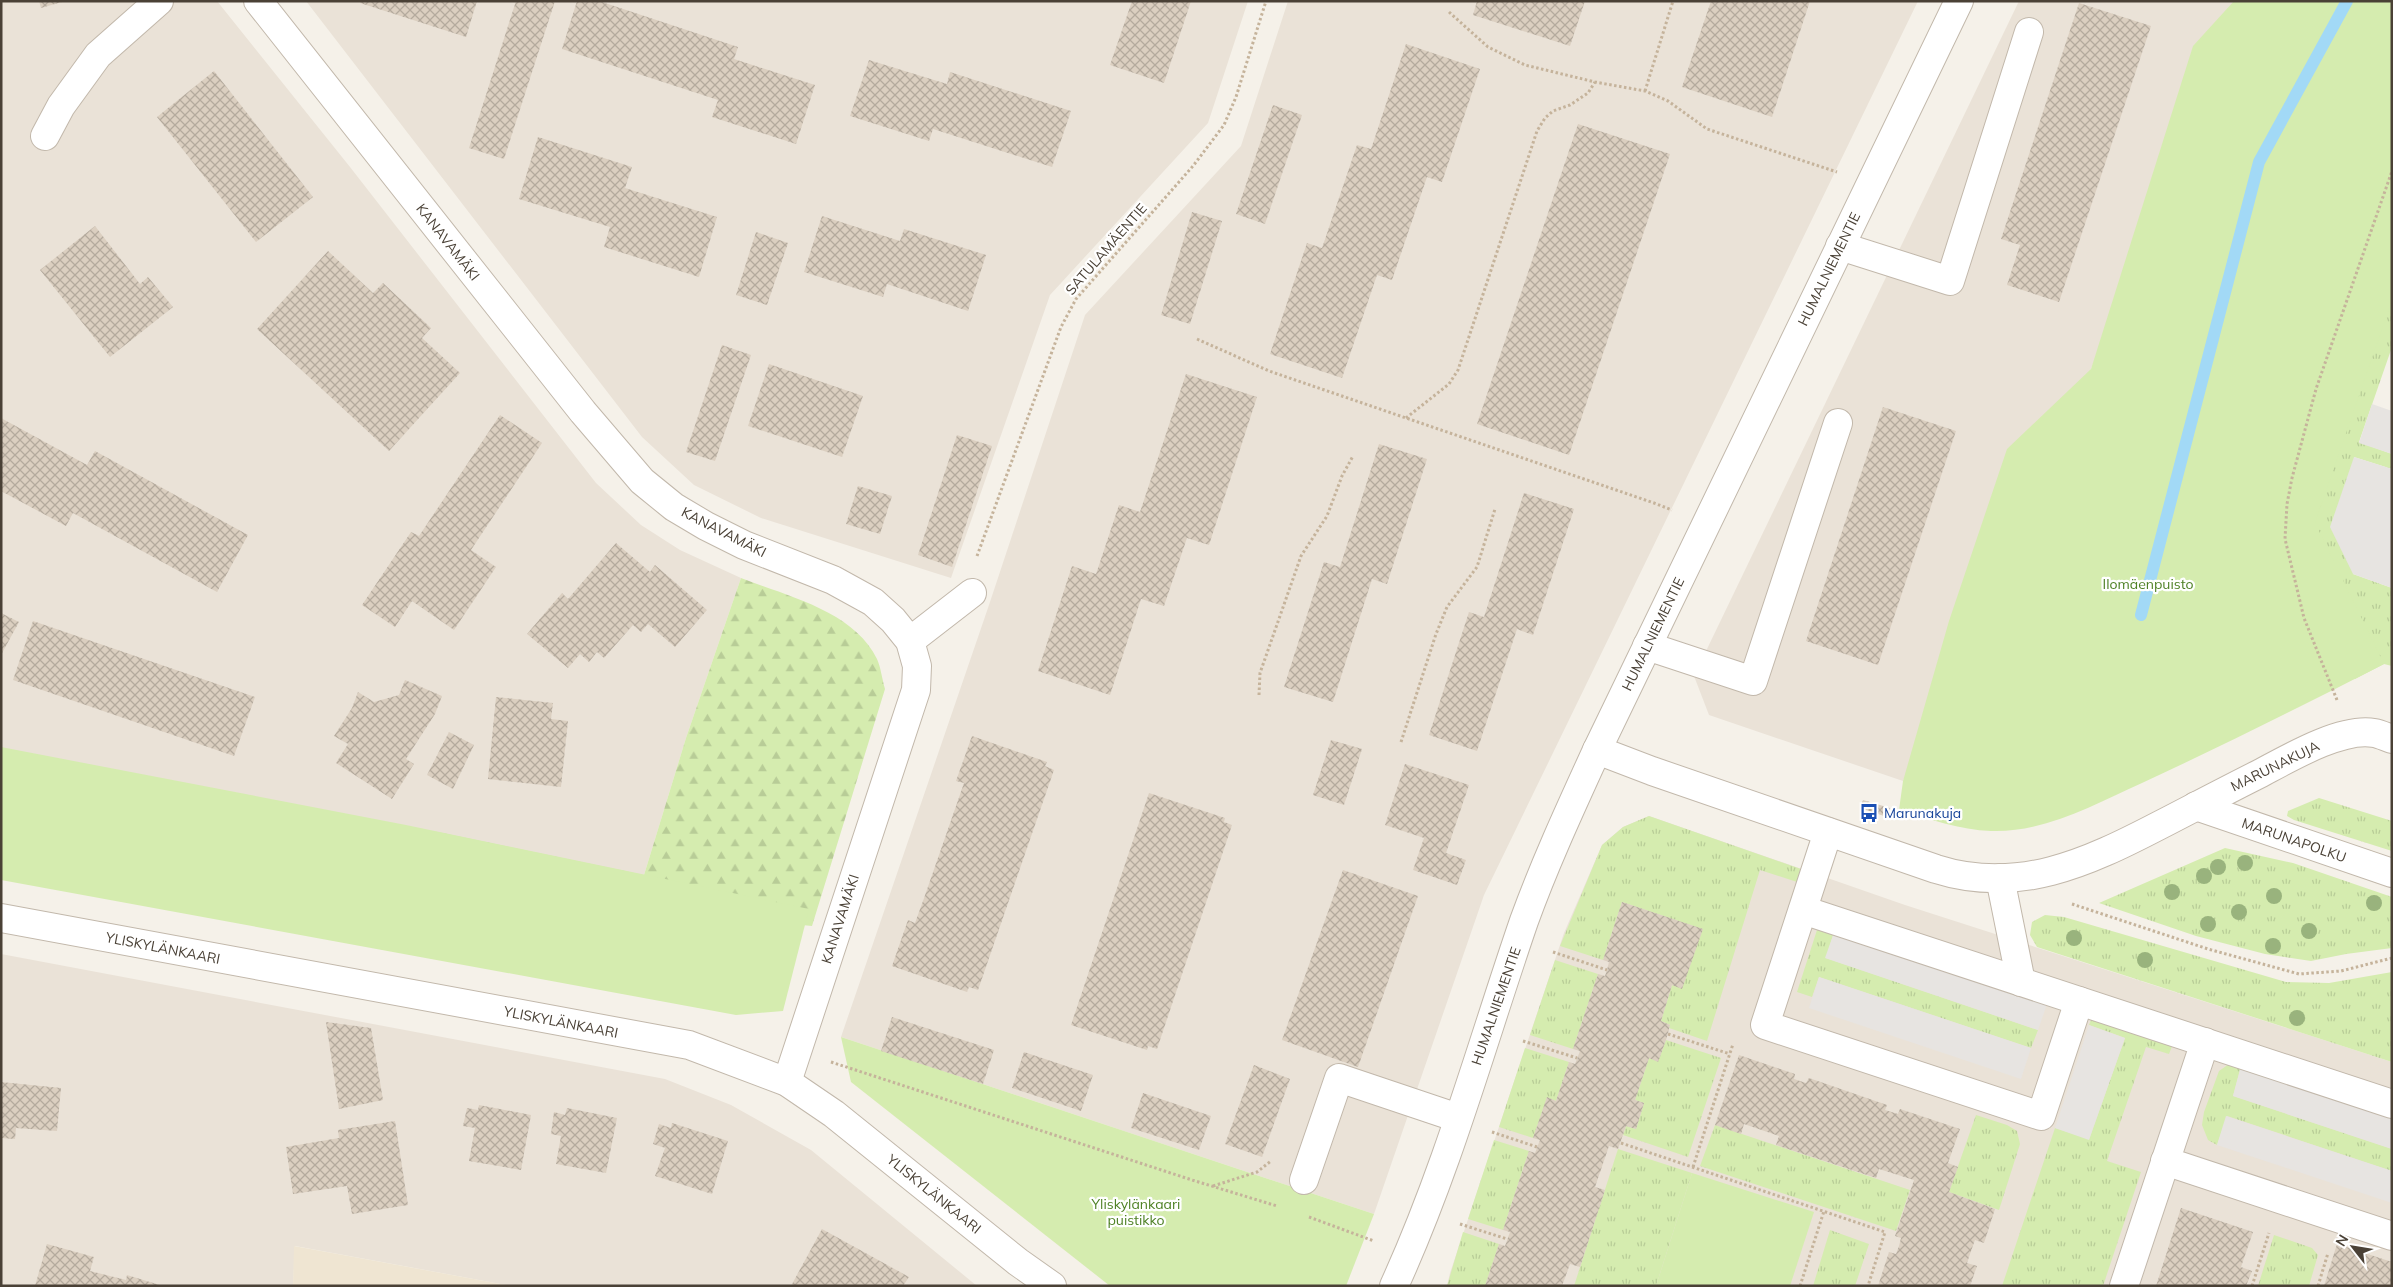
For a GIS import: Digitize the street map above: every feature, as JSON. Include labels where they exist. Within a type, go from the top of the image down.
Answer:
[{"type":"street","points":[[45,136],[61,106],[98,55],[159,1]]},
{"type":"street","name":"KANAVAMÄKI","points":[[258,1],[583,412],[642,481],[674,506],[706,526],[744,545],[833,580],[873,602],[893,620],[910,641],[917,666],[916,690],[787,1082]]},
{"type":"street","name":"HUMALNIEMENTIE","points":[[1394,1286],[1411,1247],[1458,1118],[1542,875],[1597,750],[1959,1]]},
{"type":"street","points":[[1840,246],[1950,280],[2029,32]]},
{"type":"street","points":[[1647,646],[1753,680],[1838,423]]},
{"type":"street","points":[[910,641],[972,593]]},
{"type":"street","name":"MARUNAKUJA","points":[[1597,750],[1958,876],[2000,878],[2034,876],[2105,854],[2305,749],[2351,733],[2372,732],[2392,739]]},
{"type":"street","name":"MARUNAPOLKU","points":[[2196,806],[2392,873]]},
{"type":"street","points":[[1828,832],[1765,1024],[2041,1116],[2079,1001]]},
{"type":"street","points":[[2000,878],[2021,982]]},
{"type":"street","points":[[1803,910],[2392,1104]]},
{"type":"street","name":"YLISKYLÄNKAARI","points":[[1,918],[689,1045],[787,1082],[834,1114],[1018,1262],[1052,1286]]},
{"type":"street","points":[[2124,1286],[2205,1042]]},
{"type":"street","points":[[1304,1180],[1339,1078],[1458,1118]]},
{"type":"street","points":[[2166,1161],[2392,1236]]},
{"type":"path","name":"SATULAMÄENTIE","points":[[976,558],[1061,327],[1076,299],[1193,166],[1224,126],[1236,97],[1266,1]]},
{"type":"path","points":[[1645,91],[1673,1]]},
{"type":"path","points":[[1449,12],[1488,47],[1524,64],[1595,82],[1645,91],[1668,101],[1707,129],[1813,162],[1842,174]]},
{"type":"path","points":[[1406,418],[1449,384],[1458,370],[1537,131],[1545,118],[1553,111],[1570,105],[1588,92],[1595,82]]},
{"type":"path","points":[[2351,733],[2304,618],[2285,539],[2287,504],[2292,478],[2316,389],[2392,171]]},
{"type":"path","points":[[1197,339],[1269,371],[1654,503],[1677,513]]},
{"type":"path","points":[[1259,695],[1260,672],[1301,556],[1327,516],[1342,476],[1353,456]]},
{"type":"path","points":[[1401,742],[1436,634],[1447,607],[1478,567],[1495,509]]},
{"type":"path","points":[[2034,876],[2067,902],[2208,949],[2299,974],[2341,971],[2392,958]]},
{"type":"path","points":[[1550,951],[1607,970]]},
{"type":"path","points":[[1693,1167],[1742,1017],[1765,1024]]},
{"type":"path","points":[[1668,1034],[1730,1054]]},
{"type":"path","points":[[1520,1040],[1577,1058]]},
{"type":"path","points":[[797,1052],[1286,1209]]},
{"type":"path","points":[[1489,1131],[1538,1146]]},
{"type":"path","points":[[1621,1143],[1885,1232],[1868,1286]]},
{"type":"path","points":[[1212,1186],[1256,1172],[1271,1160],[1316,1147]]},
{"type":"path","points":[[2252,1286],[2280,1199]]},
{"type":"path","points":[[1800,1286],[1824,1211]]},
{"type":"path","points":[[1304,1215],[1376,1241],[1411,1247]]},
{"type":"path","points":[[1456,1222],[1507,1239]]},
{"type":"shaded area","points":[[1,1],[217,1],[350,167],[596,483],[641,525],[680,550],[741,578],[686,738],[644,875],[1,748]]},
{"type":"shaded area","points":[[306,1],[1248,1],[1208,123],[1050,295],[951,578],[761,518],[694,485],[642,437]]},
{"type":"shaded area","points":[[1288,1],[1918,1],[1484,895],[1374,1214],[841,1037],[989,605],[1085,315],[1241,146]]},
{"type":"shaded area","points":[[2019,1],[2234,1],[2091,369],[1903,781],[1709,715],[1694,676]]},
{"type":"shaded area","points":[[2372,404],[2392,411],[2392,454],[2359,443]]},
{"type":"shaded area","points":[[2354,457],[2392,469],[2392,588],[2353,574],[2330,527]]},
{"type":"shaded area","points":[[1649,816],[1905,905],[2392,1062],[2392,1286],[1447,1286],[1564,933],[1602,845],[1623,827]]},
{"type":"shaded area","points":[[1836,927],[2049,998],[2038,1030],[1825,958]]},
{"type":"shaded area","points":[[1,954],[665,1079],[731,1105],[811,1150],[977,1286],[512,1286],[295,1246],[293,1286],[1,1286]]},
{"type":"shaded area","points":[[1819,977],[2031,1048],[2021,1079],[1809,1008]]},
{"type":"shaded area","points":[[2089,1025],[2125,1038],[2089,1140],[2055,1128]]},
{"type":"shaded area","points":[[2241,1066],[2392,1116],[2392,1149],[2233,1096]]},
{"type":"shaded area","points":[[2226,1116],[2392,1171],[2392,1203],[2217,1145]]},
{"type":"shaded area","points":[[294,1246],[512,1286],[293,1286]]},
{"type":"green space","name":"Ilomäenpuisto","points":[[2234,1],[2392,1],[2392,300],[2315,523],[2384,664],[2173,769],[2088,808],[2050,822],[2031,827],[1991,831],[1945,824],[1899,810],[1903,781],[1949,621],[2007,449],[2091,369],[2193,46]]},
{"type":"green space","points":[[2392,239],[2392,347],[2359,442],[2392,454],[2392,469],[2354,457],[2353,574],[2392,588],[2392,666],[2384,664],[2355,679],[2302,538]]},
{"type":"green space","points":[[741,578],[818,607],[853,629],[866,642],[877,659],[885,689],[812,926],[689,914],[433,831],[644,875],[686,738]]},
{"type":"green space","points":[[1,747],[406,825],[809,909],[783,1011],[736,1015],[1,880]]},
{"type":"green space","points":[[2319,798],[2392,821],[2392,851],[2294,820],[2287,816],[2288,811]]},
{"type":"green space","points":[[1649,816],[1801,869],[1797,882],[1760,870],[1707,1041],[1669,1028],[1670,1025],[1661,1021],[1672,985],[1682,988],[1702,929],[1622,902],[1603,960],[1560,946],[1602,845],[1623,827]]},
{"type":"green space","points":[[2225,848],[2293,863],[2392,897],[2392,948],[2311,961],[2265,954],[2196,936],[2099,903]]},
{"type":"green space","points":[[2045,915],[2064,917],[2286,982],[2329,983],[2392,972],[2392,1062],[2037,947],[2030,935],[2032,922]]},
{"type":"green space","points":[[1817,930],[1833,935],[1826,958],[2038,1030],[2031,1048],[1819,977],[1812,997],[1797,992]]},
{"type":"green space","points":[[1555,960],[1598,974],[1573,1049],[1530,1035]]},
{"type":"green space","points":[[2095,1010],[2176,1036],[2169,1054],[2146,1047],[2107,1161],[2141,1172],[2103,1286],[2002,1286],[2055,1128],[2089,1139],[2125,1038],[2089,1025]]},
{"type":"green space","name":"Yliskylänkaari puistikko","points":[[841,1037],[1374,1214],[1346,1286],[1110,1286],[851,1082]]},
{"type":"green space","points":[[1666,1040],[1721,1058],[1688,1157],[1623,1135],[1626,1126],[1636,1129],[1644,1103],[1635,1100],[1649,1058],[1658,1061]]},
{"type":"green space","points":[[1525,1048],[1569,1062],[1556,1101],[1547,1098],[1533,1138],[1499,1127]]},
{"type":"green space","points":[[2229,1064],[2241,1066],[2233,1096],[2392,1149],[2392,1171],[2227,1116],[2217,1145],[2208,1140],[2202,1125],[2204,1112],[2219,1071]]},
{"type":"green space","points":[[1976,1115],[2007,1125],[2017,1131],[2020,1144],[1999,1210],[1949,1192]]},
{"type":"green space","points":[[1715,1125],[1910,1190],[1896,1231],[1700,1166]]},
{"type":"green space","points":[[1494,1140],[1529,1151],[1503,1230],[1468,1219]]},
{"type":"green space","points":[[1618,1149],[1692,1173],[1656,1286],[1574,1286]]},
{"type":"green space","points":[[1692,1173],[1814,1212],[1790,1286],[1656,1286]]},
{"type":"green space","points":[[1830,1230],[1869,1244],[1855,1286],[1813,1286]]},
{"type":"green space","points":[[1463,1232],[1499,1244],[1485,1286],[1447,1286]]},
{"type":"green space","points":[[2274,1235],[2312,1248],[2318,1255],[2309,1286],[2258,1286]]},
{"type":"building","points":[[39,1],[62,1],[62,2],[41,8]]},
{"type":"building","points":[[361,1],[477,1],[466,37],[360,3]]},
{"type":"building","points":[[516,1],[555,1],[504,159],[469,148]]},
{"type":"building","points":[[577,1],[599,1],[738,47],[734,59],[815,85],[796,144],[712,117],[718,100],[562,49]]},
{"type":"building","points":[[1132,1],[1191,1],[1164,83],[1110,65]]},
{"type":"building","points":[[1477,1],[1585,1],[1570,46],[1473,15]]},
{"type":"building","points":[[1711,1],[1810,1],[1772,117],[1682,87]]},
{"type":"building","points":[[2079,3],[2151,26],[2059,302],[2007,285],[2020,245],[2001,239]]},
{"type":"building","points":[[1406,44],[1480,69],[1442,182],[1427,177],[1392,280],[1377,275],[1342,378],[1270,354],[1307,243],[1322,248],[1357,145],[1371,149]]},
{"type":"building","points":[[869,60],[947,84],[950,72],[1071,111],[1052,167],[933,129],[929,141],[850,116]]},
{"type":"building","points":[[214,71],[313,197],[256,242],[157,117]]},
{"type":"building","points":[[1273,105],[1302,115],[1265,224],[1236,214]]},
{"type":"building","points":[[1578,124],[1670,154],[1569,455],[1477,424]]},
{"type":"building","points":[[538,137],[632,167],[625,188],[717,217],[699,277],[604,247],[610,227],[519,199]]},
{"type":"building","points":[[1192,212],[1222,221],[1190,324],[1161,315]]},
{"type":"building","points":[[822,216],[900,241],[904,229],[986,255],[968,311],[887,284],[883,297],[804,272]]},
{"type":"building","points":[[95,226],[140,284],[148,277],[173,307],[110,357],[40,270]]},
{"type":"building","points":[[756,232],[788,243],[767,305],[736,295]]},
{"type":"building","points":[[328,251],[373,293],[383,283],[431,328],[422,338],[460,373],[389,451],[257,329]]},
{"type":"building","points":[[722,345],[751,355],[715,461],[686,452]]},
{"type":"building","points":[[769,364],[863,396],[842,457],[748,426]]},
{"type":"building","points":[[1186,374],[1257,397],[1209,545],[1187,538],[1164,606],[1141,599],[1110,695],[1038,671],[1072,566],[1096,574],[1119,505],[1140,512]]},
{"type":"building","points":[[1883,407],[1956,431],[1878,665],[1806,641]]},
{"type":"building","points":[[500,415],[542,443],[471,550],[496,567],[454,630],[412,601],[395,627],[362,605],[411,532],[419,536]]},
{"type":"building","points":[[1,418],[87,465],[95,451],[248,535],[217,592],[73,513],[66,526],[1,491]]},
{"type":"building","points":[[957,435],[992,446],[952,567],[918,555]]},
{"type":"building","points":[[1379,444],[1427,459],[1387,584],[1372,579],[1333,702],[1284,687],[1324,562],[1340,567]]},
{"type":"building","points":[[858,486],[892,496],[880,534],[846,524]]},
{"type":"building","points":[[1524,493],[1574,509],[1533,635],[1517,629],[1477,751],[1429,735],[1469,612],[1484,617]]},
{"type":"building","points":[[616,543],[650,572],[655,565],[707,610],[675,647],[648,624],[641,632],[633,625],[604,658],[597,652],[589,662],[580,654],[568,668],[527,634],[562,593],[568,599]]},
{"type":"building","points":[[1,613],[19,622],[1,655]]},
{"type":"building","points":[[33,621],[255,697],[234,756],[13,680]]},
{"type":"building","points":[[405,680],[442,696],[435,714],[406,759],[414,764],[392,799],[336,763],[348,744],[334,736],[352,708],[358,692],[374,702],[399,695]]},
{"type":"building","points":[[496,697],[553,703],[551,719],[568,721],[561,787],[488,779]]},
{"type":"building","points":[[449,732],[474,745],[453,789],[427,775]]},
{"type":"building","points":[[972,736],[1047,762],[1045,766],[1054,770],[978,990],[969,987],[967,992],[892,966],[908,920],[915,923],[923,901],[964,783],[956,781]]},
{"type":"building","points":[[1331,740],[1362,749],[1344,805],[1313,795]]},
{"type":"building","points":[[1405,764],[1469,785],[1446,853],[1466,860],[1457,885],[1413,870],[1424,838],[1385,825]]},
{"type":"building","points":[[1149,793],[1225,818],[1224,822],[1232,825],[1157,1049],[1148,1046],[1147,1050],[1071,1025]]},
{"type":"building","points":[[1863,800],[1890,808],[1887,817],[1860,808]]},
{"type":"building","points":[[1343,870],[1418,896],[1358,1067],[1282,1040]]},
{"type":"building","points":[[1622,902],[1703,929],[1682,989],[1672,985],[1661,1021],[1670,1025],[1666,1040],[1658,1062],[1649,1058],[1635,1100],[1644,1103],[1636,1129],[1626,1126],[1618,1149],[1609,1146],[1595,1187],[1605,1190],[1580,1267],[1570,1264],[1562,1286],[1485,1286],[1499,1244],[1505,1246],[1510,1232],[1503,1230],[1529,1151],[1535,1153],[1540,1140],[1533,1138],[1547,1097],[1556,1101],[1569,1062],[1575,1064],[1580,1051],[1573,1049],[1598,974],[1605,976],[1609,962],[1603,960]]},
{"type":"building","points":[[892,1017],[994,1050],[983,1084],[881,1051]]},
{"type":"building","points":[[326,1022],[371,1028],[383,1100],[339,1109]]},
{"type":"building","points":[[1024,1052],[1093,1075],[1081,1111],[1012,1088]]},
{"type":"building","points":[[1739,1055],[1795,1074],[1794,1079],[1806,1083],[1809,1078],[1887,1105],[1885,1110],[1898,1114],[1900,1109],[1960,1129],[1948,1163],[1958,1167],[1949,1192],[1995,1209],[1984,1243],[1975,1240],[1967,1263],[1977,1266],[1970,1286],[1878,1286],[1889,1252],[1896,1254],[1899,1246],[1901,1238],[1895,1236],[1914,1180],[1879,1169],[1876,1178],[1776,1145],[1779,1136],[1744,1124],[1741,1134],[1715,1125]]},
{"type":"building","points":[[1254,1065],[1290,1079],[1262,1157],[1225,1144]]},
{"type":"building","points":[[1,1082],[61,1088],[57,1131],[16,1128],[15,1139],[1,1138]]},
{"type":"building","points":[[1143,1093],[1211,1116],[1199,1150],[1131,1128]]},
{"type":"building","points":[[479,1105],[531,1115],[521,1170],[469,1161],[475,1128],[463,1126],[467,1108],[478,1110]]},
{"type":"building","points":[[567,1108],[617,1118],[606,1173],[556,1164],[561,1136],[551,1134],[554,1112],[565,1115]]},
{"type":"building","points":[[395,1121],[408,1205],[352,1214],[347,1186],[293,1194],[286,1147],[339,1138],[338,1130]]},
{"type":"building","points":[[672,1123],[728,1141],[712,1194],[655,1176],[665,1148],[653,1144],[659,1124],[671,1128]]},
{"type":"building","points":[[2181,1208],[2253,1232],[2241,1267],[2252,1271],[2246,1286],[2156,1286]]},
{"type":"building","points":[[822,1229],[909,1277],[903,1286],[791,1286]]},
{"type":"building","points":[[47,1244],[94,1257],[90,1271],[126,1280],[127,1275],[163,1286],[35,1286]]},
{"type":"building","points":[[2337,1244],[2392,1262],[2392,1286],[2324,1286]]},
{"type":"waterway","points":[[2141,615],[2259,162],[2347,1]]},
{"type":"place","name":"Marunakuja","points":[[1869,813]]}]
